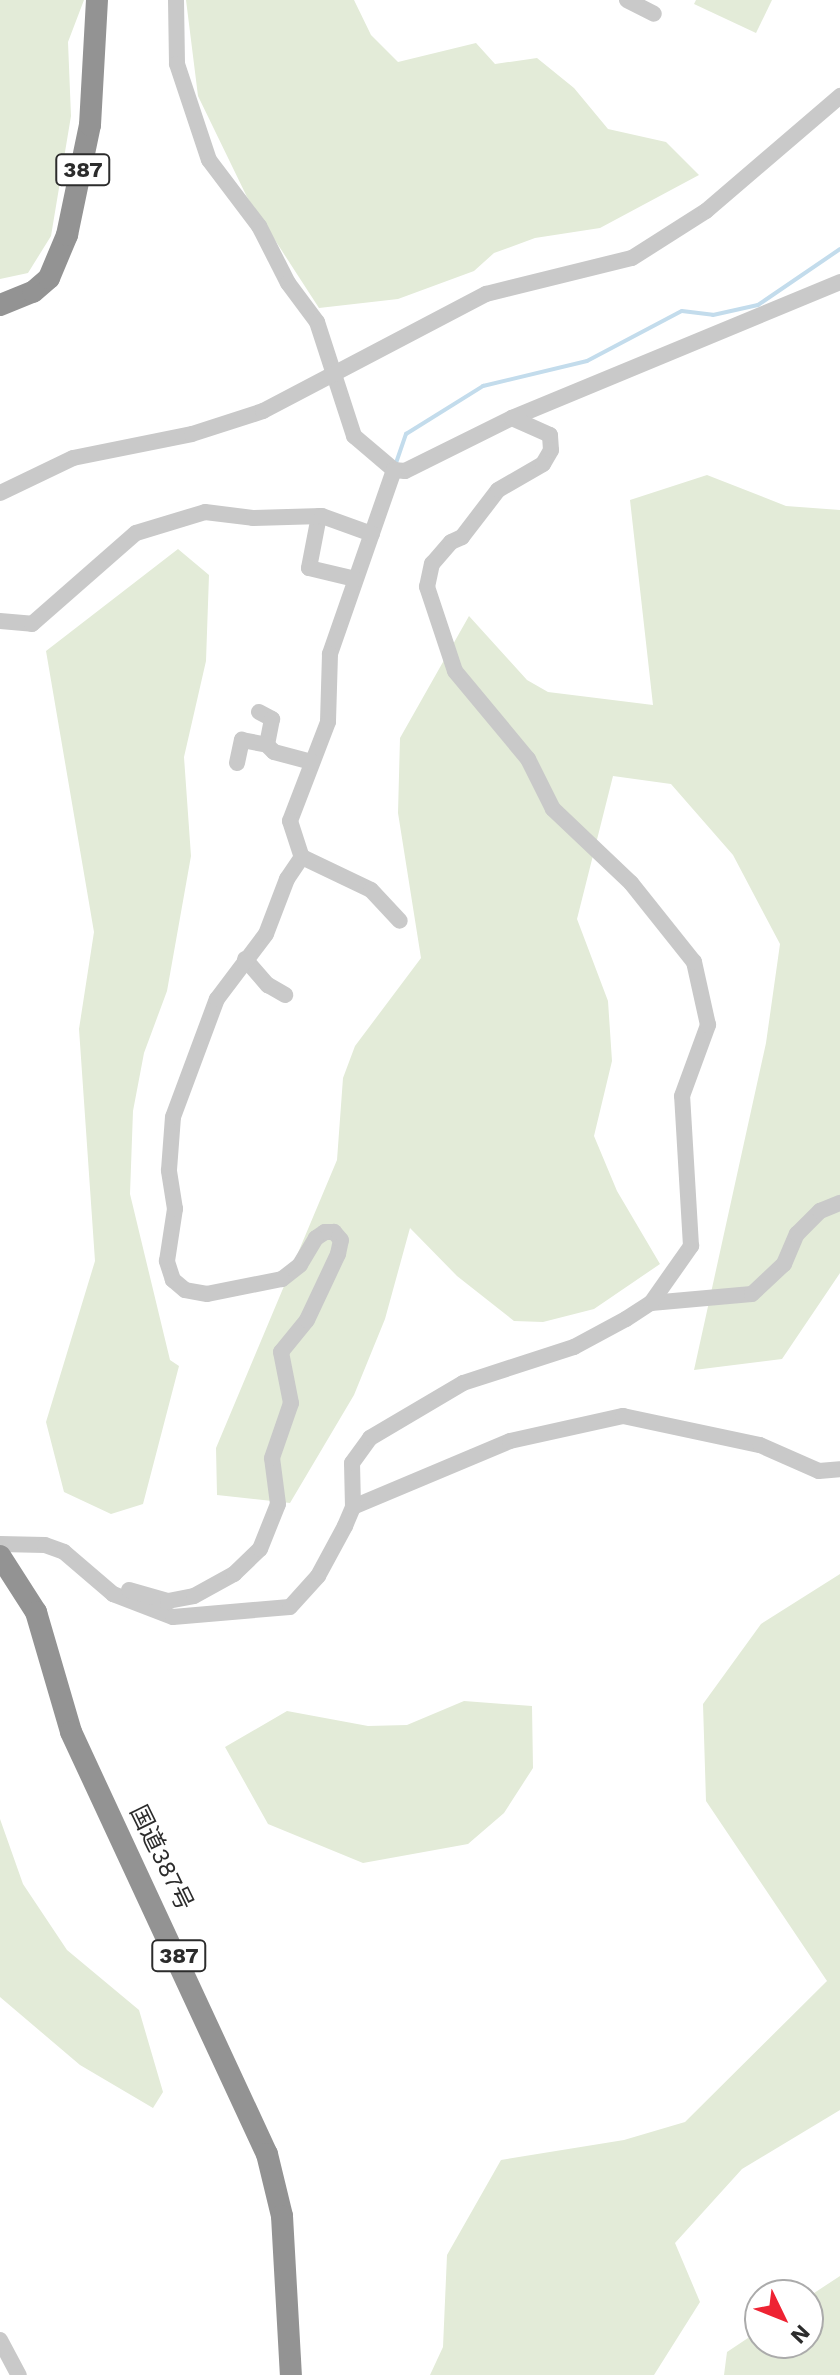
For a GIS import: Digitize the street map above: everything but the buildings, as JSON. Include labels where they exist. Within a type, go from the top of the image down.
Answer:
[{"type":"highway","name":"387","points":[[0,305],[33,292],[49,278],[67,235],[90,125],[97,0]]},
{"type":"highway","name":"国道387号","points":[[0,1556],[36,1612],[71,1732],[267,2154],[282,2216],[291,2375]]},
{"type":"street","points":[[176,0],[177,64],[209,160],[259,226],[288,283],[317,322],[354,436],[394,470],[405,471],[512,418],[840,282]]},
{"type":"street","points":[[627,0],[654,14]]},
{"type":"street","points":[[0,493],[73,458],[229,424],[486,294],[605,266],[657,245],[706,211],[840,96]]},
{"type":"street","points":[[512,418],[550,435],[551,450],[543,464],[498,490],[462,537],[451,542],[432,564],[427,587],[455,671],[528,759],[553,809],[631,883],[694,962],[708,1025],[682,1096],[691,1246],[651,1303]]},
{"type":"street","points":[[394,470],[330,654],[328,722],[290,821],[302,857],[371,890],[400,921]]},
{"type":"street","points":[[0,621],[32,624],[136,533],[205,512],[253,518],[319,516],[372,534]]},
{"type":"street","points":[[319,516],[309,568],[355,579]]},
{"type":"street","points":[[259,712],[272,719],[267,745]]},
{"type":"street","points":[[237,763],[242,740],[267,745],[278,755],[312,762]]},
{"type":"street","points":[[96,1578],[103,1576],[148,1598],[194,1596],[234,1574],[260,1549],[278,1504],[272,1458],[291,1403],[281,1352],[307,1320],[338,1254],[341,1240],[334,1232],[325,1232],[316,1238],[300,1265],[282,1279],[195,1294],[173,1280],[167,1261],[175,1209],[169,1170],[173,1117],[217,999],[266,934],[287,879],[302,857]]},
{"type":"street","points":[[245,959],[285,995]]},
{"type":"street","points":[[0,1544],[45,1545],[64,1552],[113,1594],[173,1617],[290,1607],[318,1576],[353,1507],[352,1463],[370,1438],[463,1383],[574,1347],[651,1303],[752,1294],[784,1264],[797,1234],[820,1211],[840,1203]]},
{"type":"street","points":[[353,1507],[510,1441],[623,1416],[760,1445],[819,1471],[840,1469]]},
{"type":"street","points":[[0,2340],[19,2375]]},
{"type":"green space","points":[[0,0],[84,0],[68,42],[71,116],[51,236],[28,273],[0,279]]},
{"type":"green space","points":[[186,0],[354,0],[371,35],[398,62],[476,43],[495,64],[537,58],[574,88],[608,129],[666,142],[699,175],[600,228],[535,238],[494,253],[474,271],[398,299],[319,308],[247,197],[198,96]]},
{"type":"green space","points":[[696,0],[772,0],[756,33],[694,4]]},
{"type":"green space","points":[[707,475],[786,506],[840,510],[840,1273],[782,1359],[694,1370],[766,1043],[780,944],[733,855],[671,784],[613,776],[577,919],[608,1001],[612,1061],[594,1136],[617,1191],[660,1264],[594,1309],[543,1322],[514,1321],[457,1276],[410,1228],[385,1319],[354,1395],[290,1503],[217,1495],[216,1448],[337,1160],[343,1078],[355,1046],[421,958],[398,813],[400,738],[469,616],[527,680],[548,692],[653,705],[630,500]]},
{"type":"green space","points":[[178,549],[209,575],[206,661],[184,757],[191,856],[167,991],[144,1053],[133,1111],[130,1194],[170,1360],[179,1366],[143,1504],[111,1514],[64,1492],[46,1422],[95,1261],[79,1029],[94,932],[46,651]]},
{"type":"green space","points":[[840,1574],[840,2110],[742,2169],[675,2243],[700,2302],[654,2375],[430,2375],[443,2347],[447,2255],[501,2160],[624,2140],[685,2122],[827,1981],[706,1801],[703,1704],[761,1624]]},
{"type":"green space","points":[[464,1701],[532,1706],[533,1768],[504,1813],[468,1844],[363,1863],[268,1824],[225,1747],[287,1711],[368,1726],[407,1725]]},
{"type":"green space","points":[[0,1819],[23,1884],[67,1950],[139,2010],[163,2092],[153,2108],[80,2065],[0,1997]]},
{"type":"green space","points":[[840,2276],[840,2375],[724,2375],[727,2352],[744,2341],[744,2359],[824,2359],[824,2286]]},
{"type":"waterway","points":[[396,463],[406,434],[483,386],[587,361],[682,311],[713,315],[758,305],[840,249]]}]
